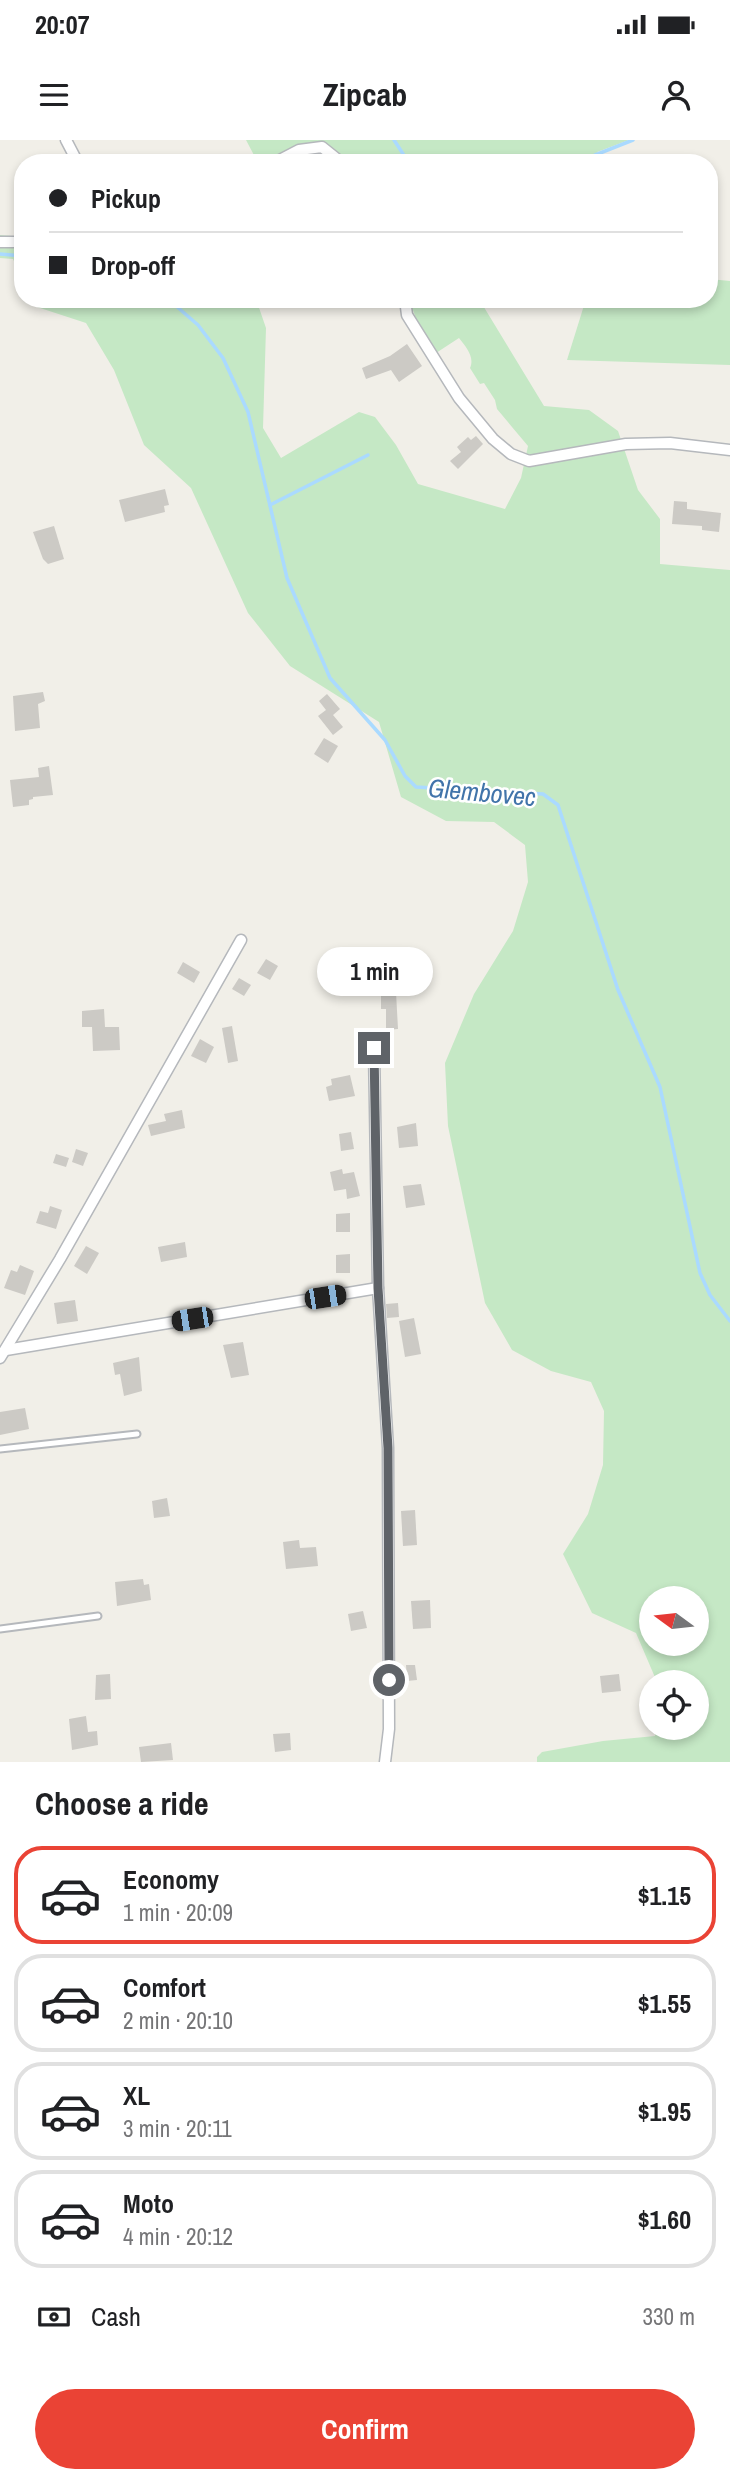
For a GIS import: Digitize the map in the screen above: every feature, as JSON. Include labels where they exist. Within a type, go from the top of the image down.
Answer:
[{"type":"street","points":[[291,154],[299,150],[322,147],[331,154]]},
{"type":"street","points":[[406,308],[407,315],[459,398],[494,439],[511,454],[529,461],[626,443],[670,443],[730,450]]},
{"type":"street","points":[[3,1354],[241,940]]},
{"type":"street","points":[[374,1048],[378,1288],[388,1448],[389,1715],[385,1762]]},
{"type":"street","points":[[3,1354],[378,1288]]},
{"type":"lane","points":[[0,1449],[137,1434]]},
{"type":"lane","points":[[0,1629],[98,1616]]},
{"type":"green space","points":[[246,140],[629,140],[597,154],[253,154]]},
{"type":"green space","points":[[0,235],[14,236],[14,261],[0,258]]},
{"type":"green space","points":[[718,280],[730,281],[730,365],[567,360],[583,308],[718,308]]},
{"type":"green space","points":[[40,308],[259,308],[266,328],[263,428],[281,458],[359,412],[375,417],[396,445],[418,484],[505,509],[521,478],[528,446],[497,409],[495,400],[484,383],[480,384],[470,368],[469,352],[459,338],[436,353],[418,324],[412,308],[484,308],[544,406],[589,410],[618,431],[638,490],[660,519],[660,564],[730,570],[730,1762],[537,1762],[537,1757],[542,1752],[603,1741],[639,1738],[639,1740],[709,1740],[709,1670],[652,1670],[646,1656],[709,1656],[709,1586],[639,1586],[639,1640],[636,1633],[592,1613],[563,1554],[588,1514],[603,1465],[604,1411],[591,1382],[551,1371],[512,1350],[485,1303],[448,1126],[445,1063],[474,994],[513,931],[528,882],[525,845],[494,822],[446,821],[401,797],[379,722],[290,666],[248,613],[191,488],[144,445],[114,370],[86,323]]},
{"type":"building","points":[[407,344],[422,366],[399,382],[391,370],[366,379],[362,368],[390,356]]},
{"type":"building","points":[[476,436],[483,444],[458,469],[450,461],[461,452],[457,447],[468,437],[471,440]]},
{"type":"building","points":[[165,489],[169,505],[164,506],[165,512],[125,522],[119,500]]},
{"type":"building","points":[[674,501],[687,502],[687,509],[721,513],[719,532],[702,530],[702,526],[672,524]]},
{"type":"building","points":[[54,526],[64,559],[48,564],[43,559],[33,532]]},
{"type":"building","points":[[43,692],[45,701],[38,704],[40,728],[15,731],[13,696]]},
{"type":"building","points":[[327,694],[340,709],[333,715],[343,727],[333,735],[318,716],[326,710],[319,701]]},
{"type":"building","points":[[324,738],[338,746],[328,763],[314,754]]},
{"type":"building","points":[[49,766],[53,795],[33,797],[29,800],[29,805],[13,807],[10,780],[39,777],[38,768]]},
{"type":"building","points":[[266,959],[278,966],[270,980],[257,973]]},
{"type":"building","points":[[183,962],[200,972],[194,983],[177,973]]},
{"type":"building","points":[[239,978],[251,985],[244,996],[232,989]]},
{"type":"building","points":[[381,992],[396,992],[398,1029],[386,1030],[386,1009],[381,1009]]},
{"type":"building","points":[[104,1009],[105,1027],[119,1027],[120,1050],[93,1051],[92,1027],[82,1027],[82,1011]]},
{"type":"building","points":[[232,1026],[238,1061],[228,1063],[222,1028]]},
{"type":"building","points":[[200,1039],[214,1047],[206,1063],[191,1056]]},
{"type":"building","points":[[350,1075],[355,1096],[329,1101],[326,1087],[332,1085],[331,1079]]},
{"type":"building","points":[[182,1110],[185,1128],[151,1136],[148,1125],[166,1121],[164,1114]]},
{"type":"building","points":[[416,1123],[418,1146],[399,1148],[397,1127]]},
{"type":"building","points":[[351,1132],[354,1149],[341,1151],[339,1134]]},
{"type":"building","points":[[76,1149],[88,1153],[83,1166],[72,1162]]},
{"type":"building","points":[[56,1154],[69,1158],[66,1167],[53,1163]]},
{"type":"building","points":[[342,1169],[343,1174],[354,1172],[360,1196],[347,1199],[346,1189],[334,1191],[330,1172]]},
{"type":"building","points":[[421,1184],[425,1205],[406,1208],[403,1186]]},
{"type":"building","points":[[50,1206],[62,1210],[56,1229],[36,1223],[40,1211],[48,1213]]},
{"type":"building","points":[[350,1213],[350,1232],[336,1232],[336,1214]]},
{"type":"building","points":[[185,1242],[187,1257],[161,1262],[158,1247]]},
{"type":"building","points":[[86,1246],[99,1253],[87,1274],[74,1266]]},
{"type":"building","points":[[350,1254],[350,1273],[336,1273],[336,1255]]},
{"type":"building","points":[[20,1265],[34,1271],[25,1295],[4,1288],[11,1270],[17,1272]]},
{"type":"building","points":[[75,1300],[78,1321],[57,1324],[54,1303]]},
{"type":"building","points":[[398,1303],[399,1317],[387,1318],[386,1304]]},
{"type":"building","points":[[414,1318],[421,1354],[405,1357],[399,1321]]},
{"type":"building","points":[[243,1342],[249,1375],[231,1378],[223,1345]]},
{"type":"building","points":[[139,1357],[142,1391],[124,1396],[120,1374],[115,1375],[113,1363]]},
{"type":"building","points":[[25,1408],[29,1429],[0,1435],[0,1412]]},
{"type":"building","points":[[167,1498],[170,1516],[154,1518],[152,1501]]},
{"type":"building","points":[[415,1510],[417,1545],[403,1546],[401,1511]]},
{"type":"building","points":[[299,1540],[300,1548],[316,1547],[318,1566],[286,1569],[283,1542]]},
{"type":"building","points":[[143,1579],[144,1585],[149,1584],[151,1600],[117,1606],[115,1582]]},
{"type":"building","points":[[430,1600],[431,1628],[413,1629],[411,1601]]},
{"type":"building","points":[[363,1611],[367,1628],[351,1631],[348,1614]]},
{"type":"building","points":[[406,1665],[415,1665],[417,1680],[407,1681]]},
{"type":"building","points":[[110,1674],[111,1699],[95,1700],[96,1675]]},
{"type":"building","points":[[619,1674],[621,1691],[602,1693],[600,1676]]},
{"type":"building","points":[[86,1716],[88,1732],[97,1731],[98,1745],[72,1750],[69,1719]]},
{"type":"building","points":[[290,1733],[291,1750],[275,1752],[273,1734]]},
{"type":"building","points":[[171,1743],[173,1760],[141,1762],[139,1747]]},
{"type":"waterway","points":[[394,140],[403,154]]},
{"type":"waterway","points":[[598,154],[633,140]]},
{"type":"waterway","name":"Glembovec","points":[[0,254],[14,255]]},
{"type":"waterway","name":"Glembovec","points":[[178,308],[198,325],[223,358],[248,412],[287,578],[330,678],[385,740],[405,776],[416,787],[543,794],[558,805],[618,990],[660,1087],[700,1273],[710,1295],[730,1321]]},
{"type":"waterway","points":[[270,505],[368,455]]},
{"type":"route","points":[[374,1048],[378,1288],[388,1448],[389,1680]]}]
